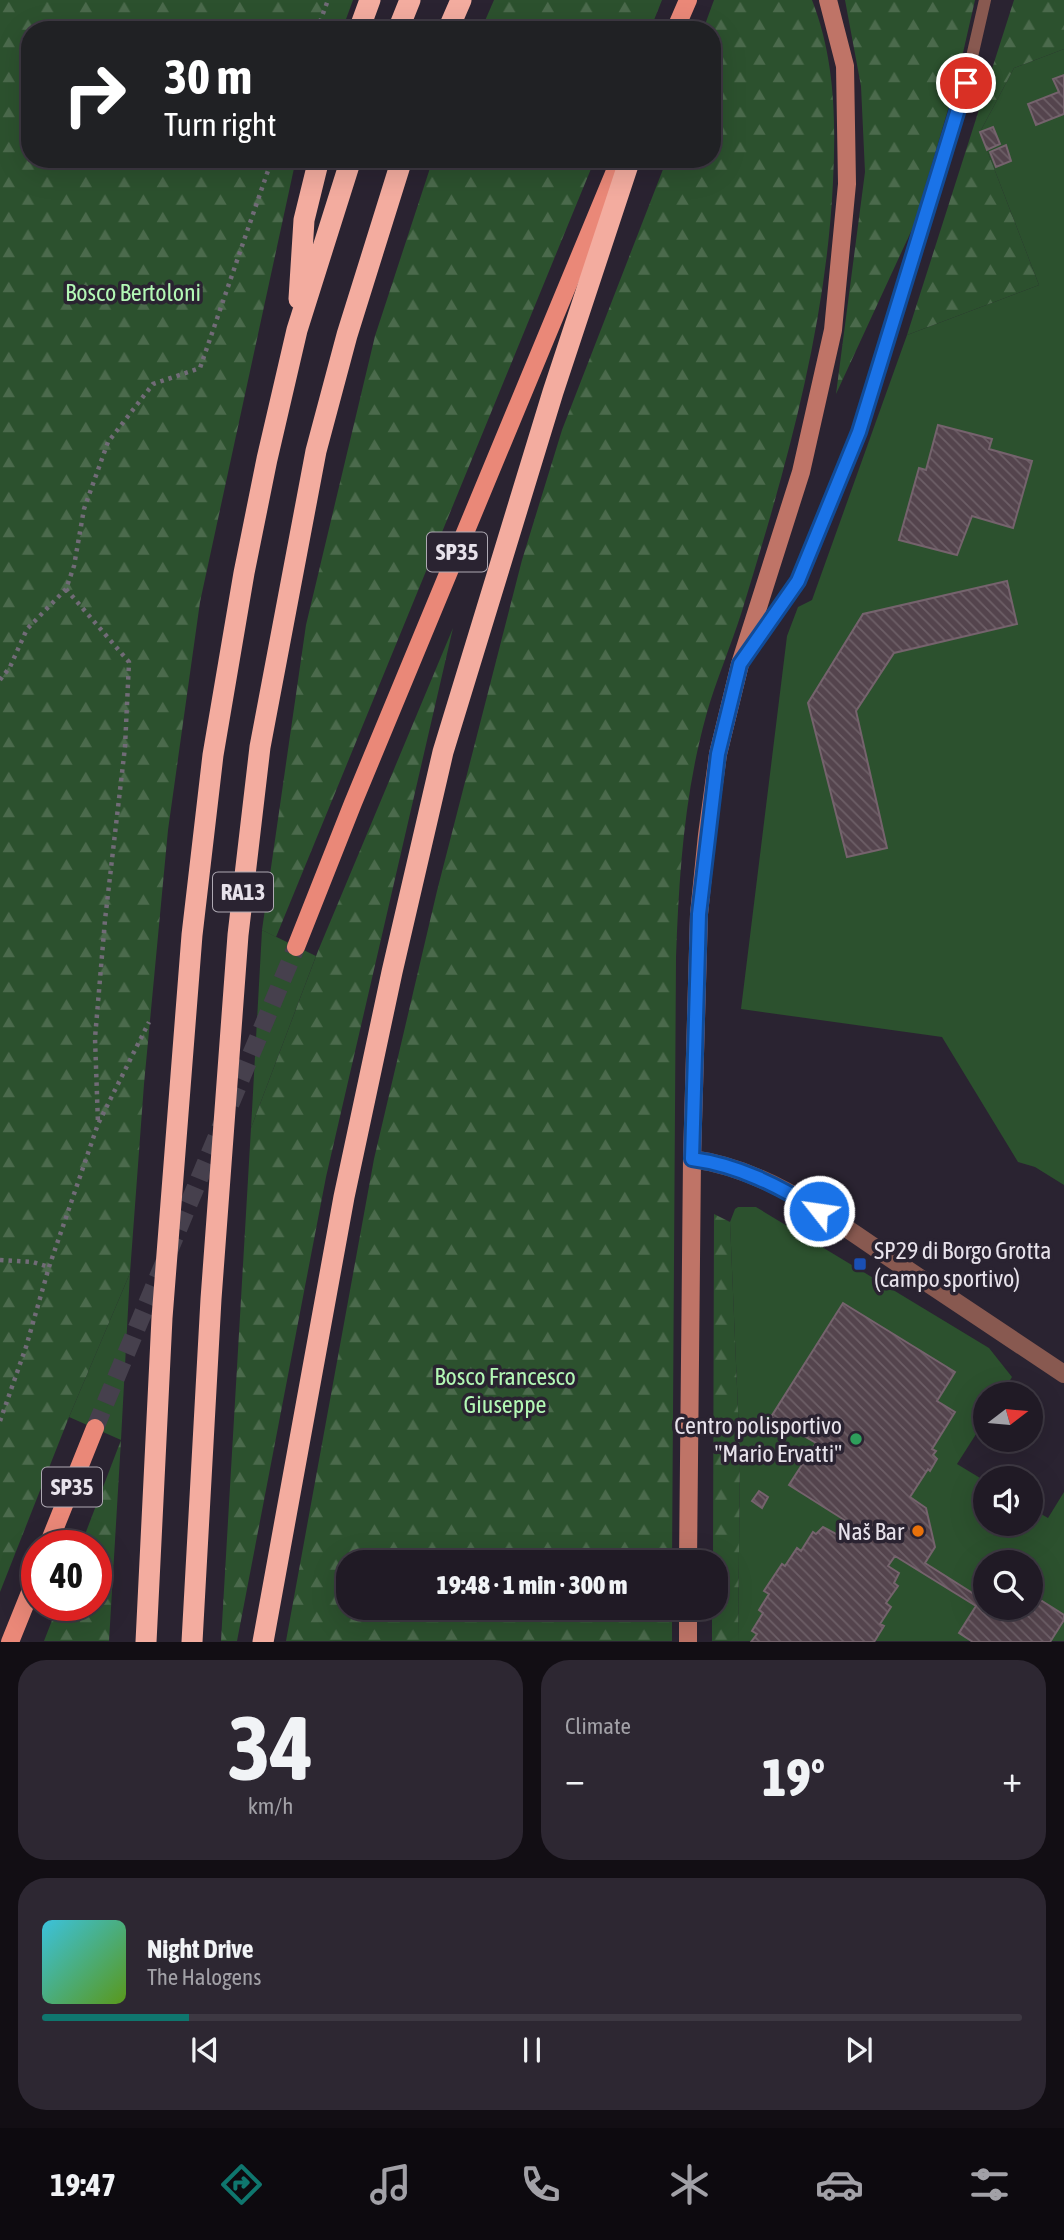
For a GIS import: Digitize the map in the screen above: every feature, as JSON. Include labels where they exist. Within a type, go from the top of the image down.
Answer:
[{"type":"highway","points":[[362,21],[370,0]]},
{"type":"highway","points":[[402,21],[410,0]]},
{"type":"highway","points":[[453,21],[461,0]]},
{"type":"highway","points":[[297,330],[304,220],[317,168]]},
{"type":"highway","points":[[146,1642],[162,1318],[195,907],[214,755],[244,573],[267,459],[297,330],[348,168]]},
{"type":"highway","name":"RA13","points":[[192,1642],[211,1299],[237,948],[260,747],[316,451],[347,335],[399,168]]},
{"type":"highway","points":[[263,1642],[344,1197],[443,752],[553,392],[627,168]]},
{"type":"main road","points":[[679,21],[688,0]]},
{"type":"main road","points":[[688,1550],[692,1159],[699,914],[718,754],[740,664],[801,472],[833,330],[848,184],[845,66],[828,0]]},
{"type":"main road","name":"SP35","points":[[296,947],[353,803],[617,168]]},
{"type":"main road","name":"SP35","points":[[54,1530],[95,1428]]},
{"type":"main road","points":[[10,1642],[21,1615]]},
{"type":"main road","points":[[688,1620],[688,1642]]},
{"type":"street","points":[[692,1159],[716,1162],[745,1172],[803,1201],[1064,1374]]},
{"type":"lane","points":[[740,664],[798,581],[859,432],[966,83],[985,0]]},
{"type":"path","points":[[320,21],[328,0]]},
{"type":"path","points":[[0,680],[10,667],[27,629],[66,589],[74,566],[84,509],[107,442],[153,384],[200,368],[269,168]]},
{"type":"path","points":[[66,589],[130,662],[125,747],[105,920],[95,1038],[98,1124]]},
{"type":"path","points":[[0,1421],[98,1124],[149,1022]]},
{"type":"path","points":[[0,1260],[33,1262],[49,1267]]},
{"type":"green space","name":"Bosco Bertoloni","points":[[0,0],[353,0],[345,21],[21,21],[21,168],[294,168],[200,602],[168,830],[144,1084],[130,1273],[24,1530],[21,1530],[21,1539],[0,1592]]},
{"type":"green space","points":[[494,0],[662,0],[654,21],[485,21]]},
{"type":"green space","name":"Bosco Francesco Giuseppe","points":[[714,0],[812,0],[830,67],[834,159],[822,291],[801,399],[758,558],[706,716],[692,776],[684,836],[676,957],[672,1550],[336,1550],[336,1620],[672,1620],[672,1641],[286,1641],[374,1159],[437,891],[522,560],[562,430],[664,168],[721,168],[721,21],[706,21]]},
{"type":"green space","points":[[845,0],[975,0],[957,79],[914,225],[836,394],[865,172],[861,86]]},
{"type":"green space","points":[[1014,0],[1064,0],[1064,49],[1014,68],[980,132],[1039,285],[907,335]]},
{"type":"green space","points":[[1064,49],[1064,1185],[1035,1167],[1018,1162],[942,1037],[741,1009],[787,636],[798,607],[812,600],[907,335],[1039,285],[980,132],[1014,68]]},
{"type":"green space","points":[[430,168],[591,168],[276,937],[262,930],[306,625],[375,336]]},
{"type":"green space","points":[[453,628],[326,1177],[237,1641],[221,1641],[251,1128],[318,951]]},
{"type":"green space","points":[[262,930],[316,956],[251,1128]]},
{"type":"green space","name":"Centro polisportivo \"Mario Ervatti\"","points":[[738,1207],[756,1207],[989,1348],[1012,1377],[1009,1382],[973,1382],[973,1439],[957,1464],[973,1474],[973,1536],[1043,1536],[1043,1515],[1048,1518],[1064,1492],[1064,1641],[738,1641],[740,1458],[730,1222]]},
{"type":"green space","points":[[714,1214],[730,1222],[740,1458],[738,1641],[712,1641],[712,1620],[728,1620],[728,1550],[713,1550]]},
{"type":"green space","points":[[130,1273],[121,1440],[69,1417]]},
{"type":"green space","points":[[121,1440],[112,1591],[112,1530],[87,1530]]},
{"type":"green space","points":[[52,1621],[110,1621],[109,1641],[44,1641]]},
{"type":"building","points":[[1064,75],[1064,114],[1036,125],[1028,104],[1059,92],[1053,79]]},
{"type":"building","points":[[993,127],[1000,144],[987,150],[980,132]]},
{"type":"building","points":[[1006,145],[1011,161],[996,167],[990,152]]},
{"type":"building","points":[[938,425],[992,439],[989,449],[1032,461],[1013,528],[972,516],[957,555],[899,540],[919,468],[926,470]]},
{"type":"building","points":[[1007,581],[1017,624],[894,653],[856,711],[887,848],[847,857],[808,703],[863,614]]},
{"type":"building","points":[[843,1303],[955,1372],[937,1401],[955,1412],[932,1449],[936,1451],[933,1455],[937,1459],[910,1497],[926,1508],[935,1547],[925,1563],[973,1593],[973,1604],[895,1556],[888,1566],[899,1573],[894,1583],[898,1586],[886,1603],[891,1607],[880,1624],[884,1626],[874,1642],[751,1642],[757,1634],[752,1631],[763,1613],[759,1610],[769,1594],[764,1591],[782,1564],[785,1566],[797,1548],[801,1551],[813,1532],[816,1534],[823,1527],[838,1535],[846,1521],[789,1485],[816,1443],[771,1417]]},
{"type":"building","points":[[759,1491],[768,1497],[762,1508],[752,1501]]},
{"type":"building","points":[[1043,1602],[1064,1615],[1064,1620],[1050,1642],[973,1642],[959,1633],[973,1611],[973,1620],[1043,1620]]},
{"type":"tunnel","points":[[95,1428],[296,947]]},
{"type":"place","name":"SP29 di Borgo Grotta (campo sportivo)","points":[[860,1264]]},
{"type":"place","name":"Centro polisportivo \"Mario Ervatti\"","points":[[856,1439]]},
{"type":"place","name":"Naš Bar","points":[[918,1531]]},
{"type":"route","points":[[819,1211],[745,1172],[716,1162],[692,1159],[699,914],[707,835],[718,754],[740,664],[798,581],[859,432],[966,83]]}]
